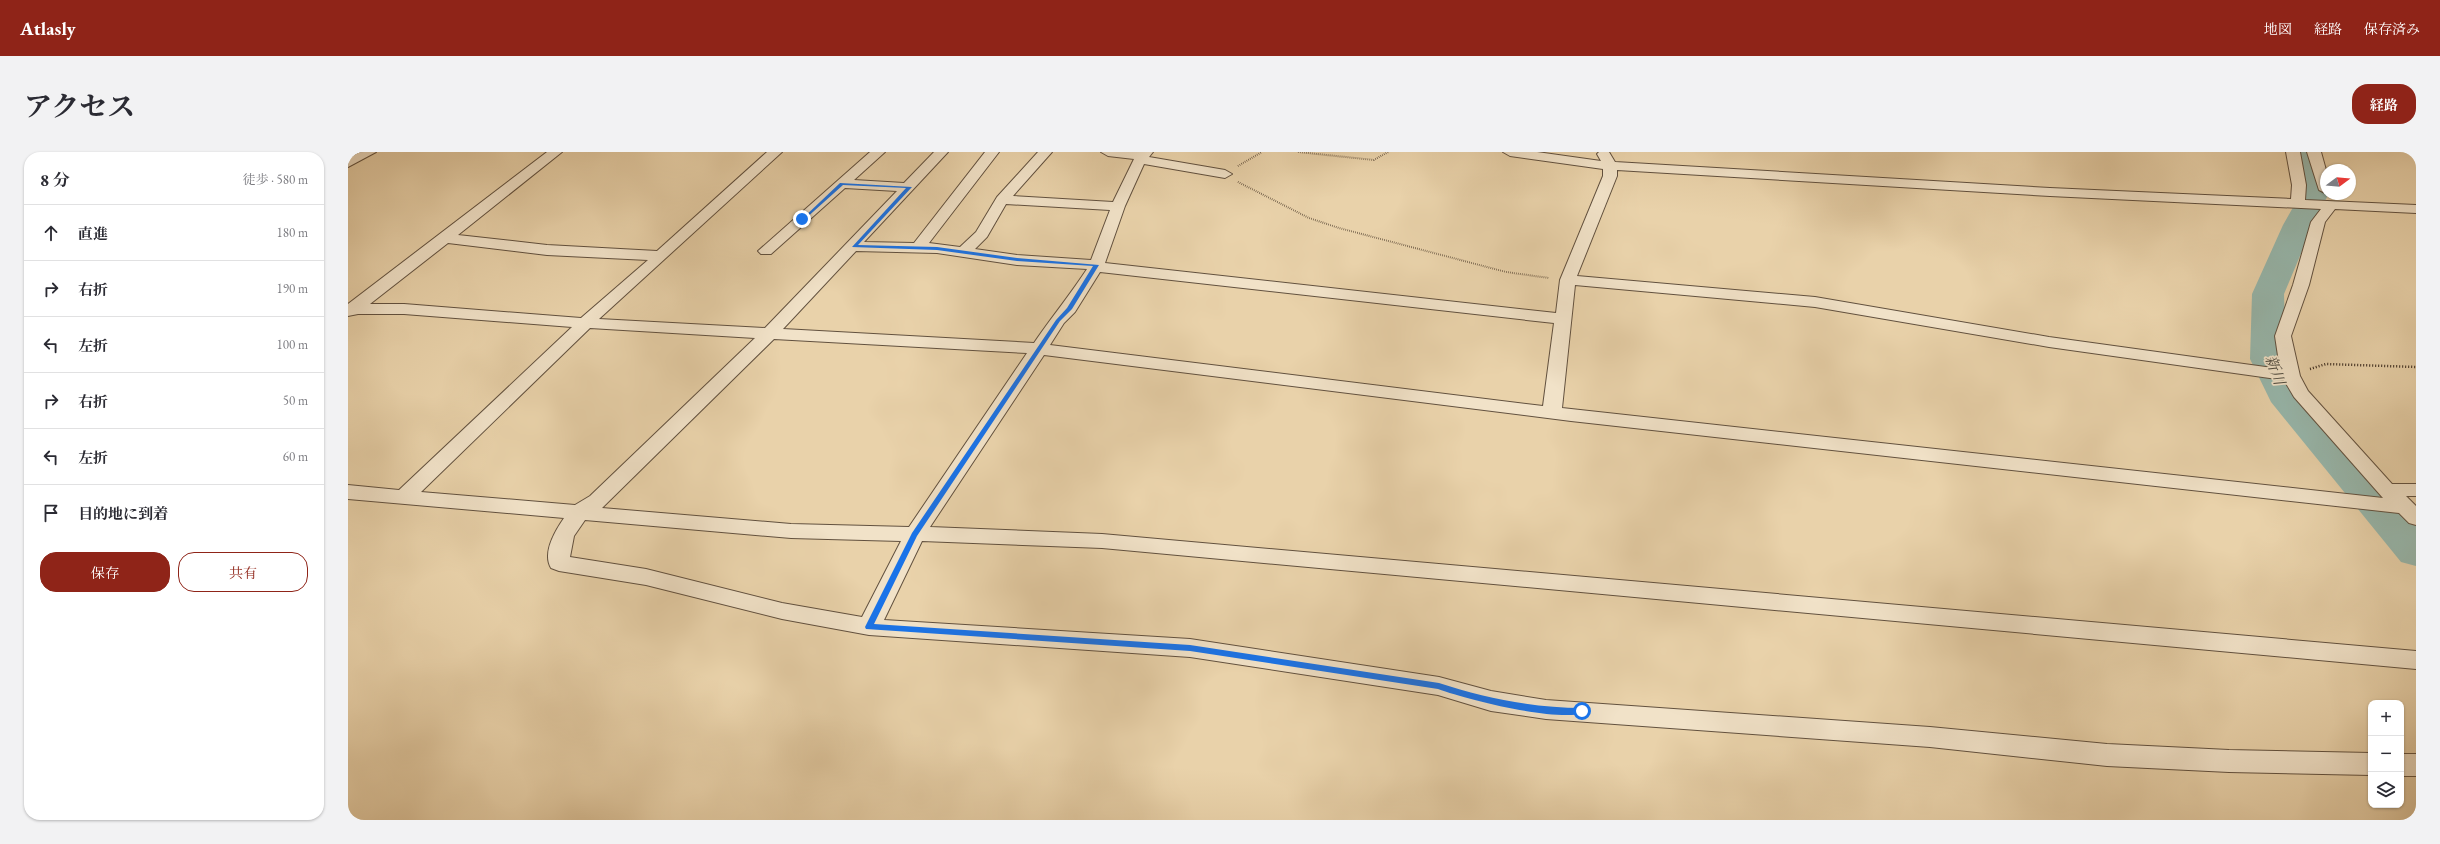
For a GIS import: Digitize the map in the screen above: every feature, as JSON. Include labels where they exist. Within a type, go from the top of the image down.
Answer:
[{"type":"street","points":[[348,163],[369,152]]},
{"type":"street","points":[[350,310],[555,152]]},
{"type":"street","points":[[405,496],[588,323],[606,304],[628,286],[775,152]]},
{"type":"street","points":[[766,251],[878,152]]},
{"type":"street","points":[[941,152],[854,246],[770,333],[598,501],[579,512],[566,532],[557,552],[559,563],[646,577],[782,611],[869,627],[1190,648],[1439,686],[1459,693],[1550,711],[1582,711],[1930,737],[2107,755],[2229,761],[2368,764]]},
{"type":"street","points":[[918,248],[992,152]]},
{"type":"street","points":[[964,252],[982,234],[1002,200],[1045,152]]},
{"type":"street","points":[[1108,152],[1143,155],[1225,174]]},
{"type":"street","points":[[1510,152],[1610,165],[2035,191],[2298,204],[2320,200]]},
{"type":"street","points":[[1552,411],[1568,280],[1610,176],[1610,165],[1603,152]]},
{"type":"street","points":[[2293,152],[2299,185],[2298,204]]},
{"type":"street","points":[[2314,152],[2320,170]]},
{"type":"street","points":[[869,627],[914,535],[1096,266],[1118,206],[1143,155]]},
{"type":"street","points":[[842,184],[909,187]]},
{"type":"street","points":[[1002,200],[1118,206]]},
{"type":"street","points":[[2328,200],[2318,222],[2301,285],[2283,336],[2290,376],[2300,393],[2401,505]]},
{"type":"street","points":[[2345,200],[2416,209]]},
{"type":"street","points":[[445,238],[547,250],[660,256]]},
{"type":"street","points":[[854,246],[918,248],[964,252],[1017,260],[1096,266],[1564,319]]},
{"type":"street","points":[[1568,280],[1815,302],[2049,342],[2290,376]]},
{"type":"street","points":[[350,310],[404,309],[588,323],[1040,349],[1552,411],[1571,415],[2360,503],[2401,505],[2416,490]]},
{"type":"street","points":[[348,492],[791,531],[1038,537],[1102,542],[2416,660]]},
{"type":"street","points":[[2404,764],[2416,765]]},
{"type":"path","points":[[1225,174],[1262,152]]},
{"type":"path","points":[[1298,152],[1374,160],[1388,152]]},
{"type":"path","points":[[1225,174],[1284,207],[1339,228],[1506,272],[1568,280]]},
{"type":"path","points":[[2290,376],[2326,364],[2416,367]]},
{"type":"waterway","name":"新川","points":[[2303,152],[2314,195],[2298,225],[2268,294],[2268,359],[2284,394],[2416,551]]},
{"type":"route","points":[[802,219],[842,184],[909,187],[854,246],[937,248],[1017,260],[1096,265],[1069,309],[1058,320],[914,535],[869,627],[1148,644],[1190,648],[1439,686],[1459,693],[1550,711],[1582,711]]}]
